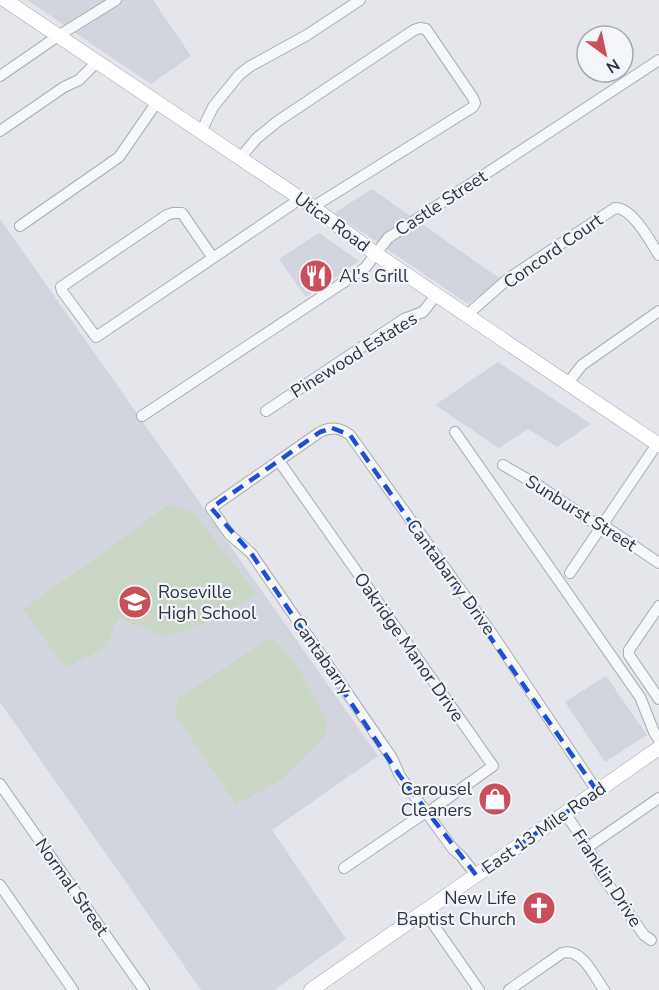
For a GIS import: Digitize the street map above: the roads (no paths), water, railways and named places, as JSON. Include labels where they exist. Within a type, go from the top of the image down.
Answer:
[{"type":"main road","name":"Utica Road","points":[[5,0],[313,207],[376,254],[658,444]]},
{"type":"main road","name":"East 13 Mile Road","points":[[311,990],[659,748]]},
{"type":"street","points":[[0,76],[116,0]]},
{"type":"street","points":[[201,132],[213,107],[239,75],[249,67],[307,35],[360,0]]},
{"type":"street","points":[[240,158],[257,138],[278,121],[414,30],[426,29],[473,98],[475,103],[473,107],[313,207]]},
{"type":"street","name":"Castle Street","points":[[142,416],[365,268],[388,238],[659,60]]},
{"type":"street","points":[[0,131],[64,87],[79,80],[98,62]]},
{"type":"street","points":[[20,226],[119,157],[157,102]]},
{"type":"street","points":[[213,258],[182,213],[173,213],[61,286],[62,291],[96,337],[213,258],[300,199]]},
{"type":"street","name":"Concord Court","points":[[467,315],[509,278],[615,208],[620,207],[630,212],[659,255]]},
{"type":"street","name":"Pinewood Estates","points":[[266,411],[404,319],[419,314],[437,294]]},
{"type":"street","points":[[568,383],[582,365],[659,311]]},
{"type":"street","name":"Cantabarry Drive","points":[[279,461],[326,429],[342,429],[351,435],[495,638],[597,791]]},
{"type":"street","points":[[455,432],[640,698],[659,740]]},
{"type":"street","points":[[570,573],[658,444]]},
{"type":"street","name":"Cantabarry","points":[[279,461],[211,508],[230,535],[251,553],[392,758],[400,776],[453,849],[462,856],[476,875]]},
{"type":"street","name":"Oakridge Manor Drive","points":[[279,461],[494,766],[427,812]]},
{"type":"street","name":"Sunburst Street","points":[[503,465],[591,521],[603,525],[659,563]]},
{"type":"street","points":[[659,606],[628,650],[629,655],[659,699]]},
{"type":"street","name":"Normal Street","points":[[0,784],[144,990]]},
{"type":"street","points":[[588,847],[659,798]]},
{"type":"street","points":[[344,868],[427,812]]},
{"type":"street","name":"Franklin Drive","points":[[565,813],[588,847],[600,873],[644,935],[651,940]]},
{"type":"street","points":[[0,885],[73,990]]},
{"type":"street","points":[[424,911],[479,990]]},
{"type":"street","points":[[509,990],[562,953],[570,952],[581,958],[604,990]]},
{"type":"place","name":"Al's Grill","points":[[316,276]]},
{"type":"place","name":"Roseville High School","points":[[135,602]]},
{"type":"place","name":"Carousel Cleaners","points":[[495,799]]},
{"type":"place","name":"New Life Baptist Church","points":[[539,908]]}]
